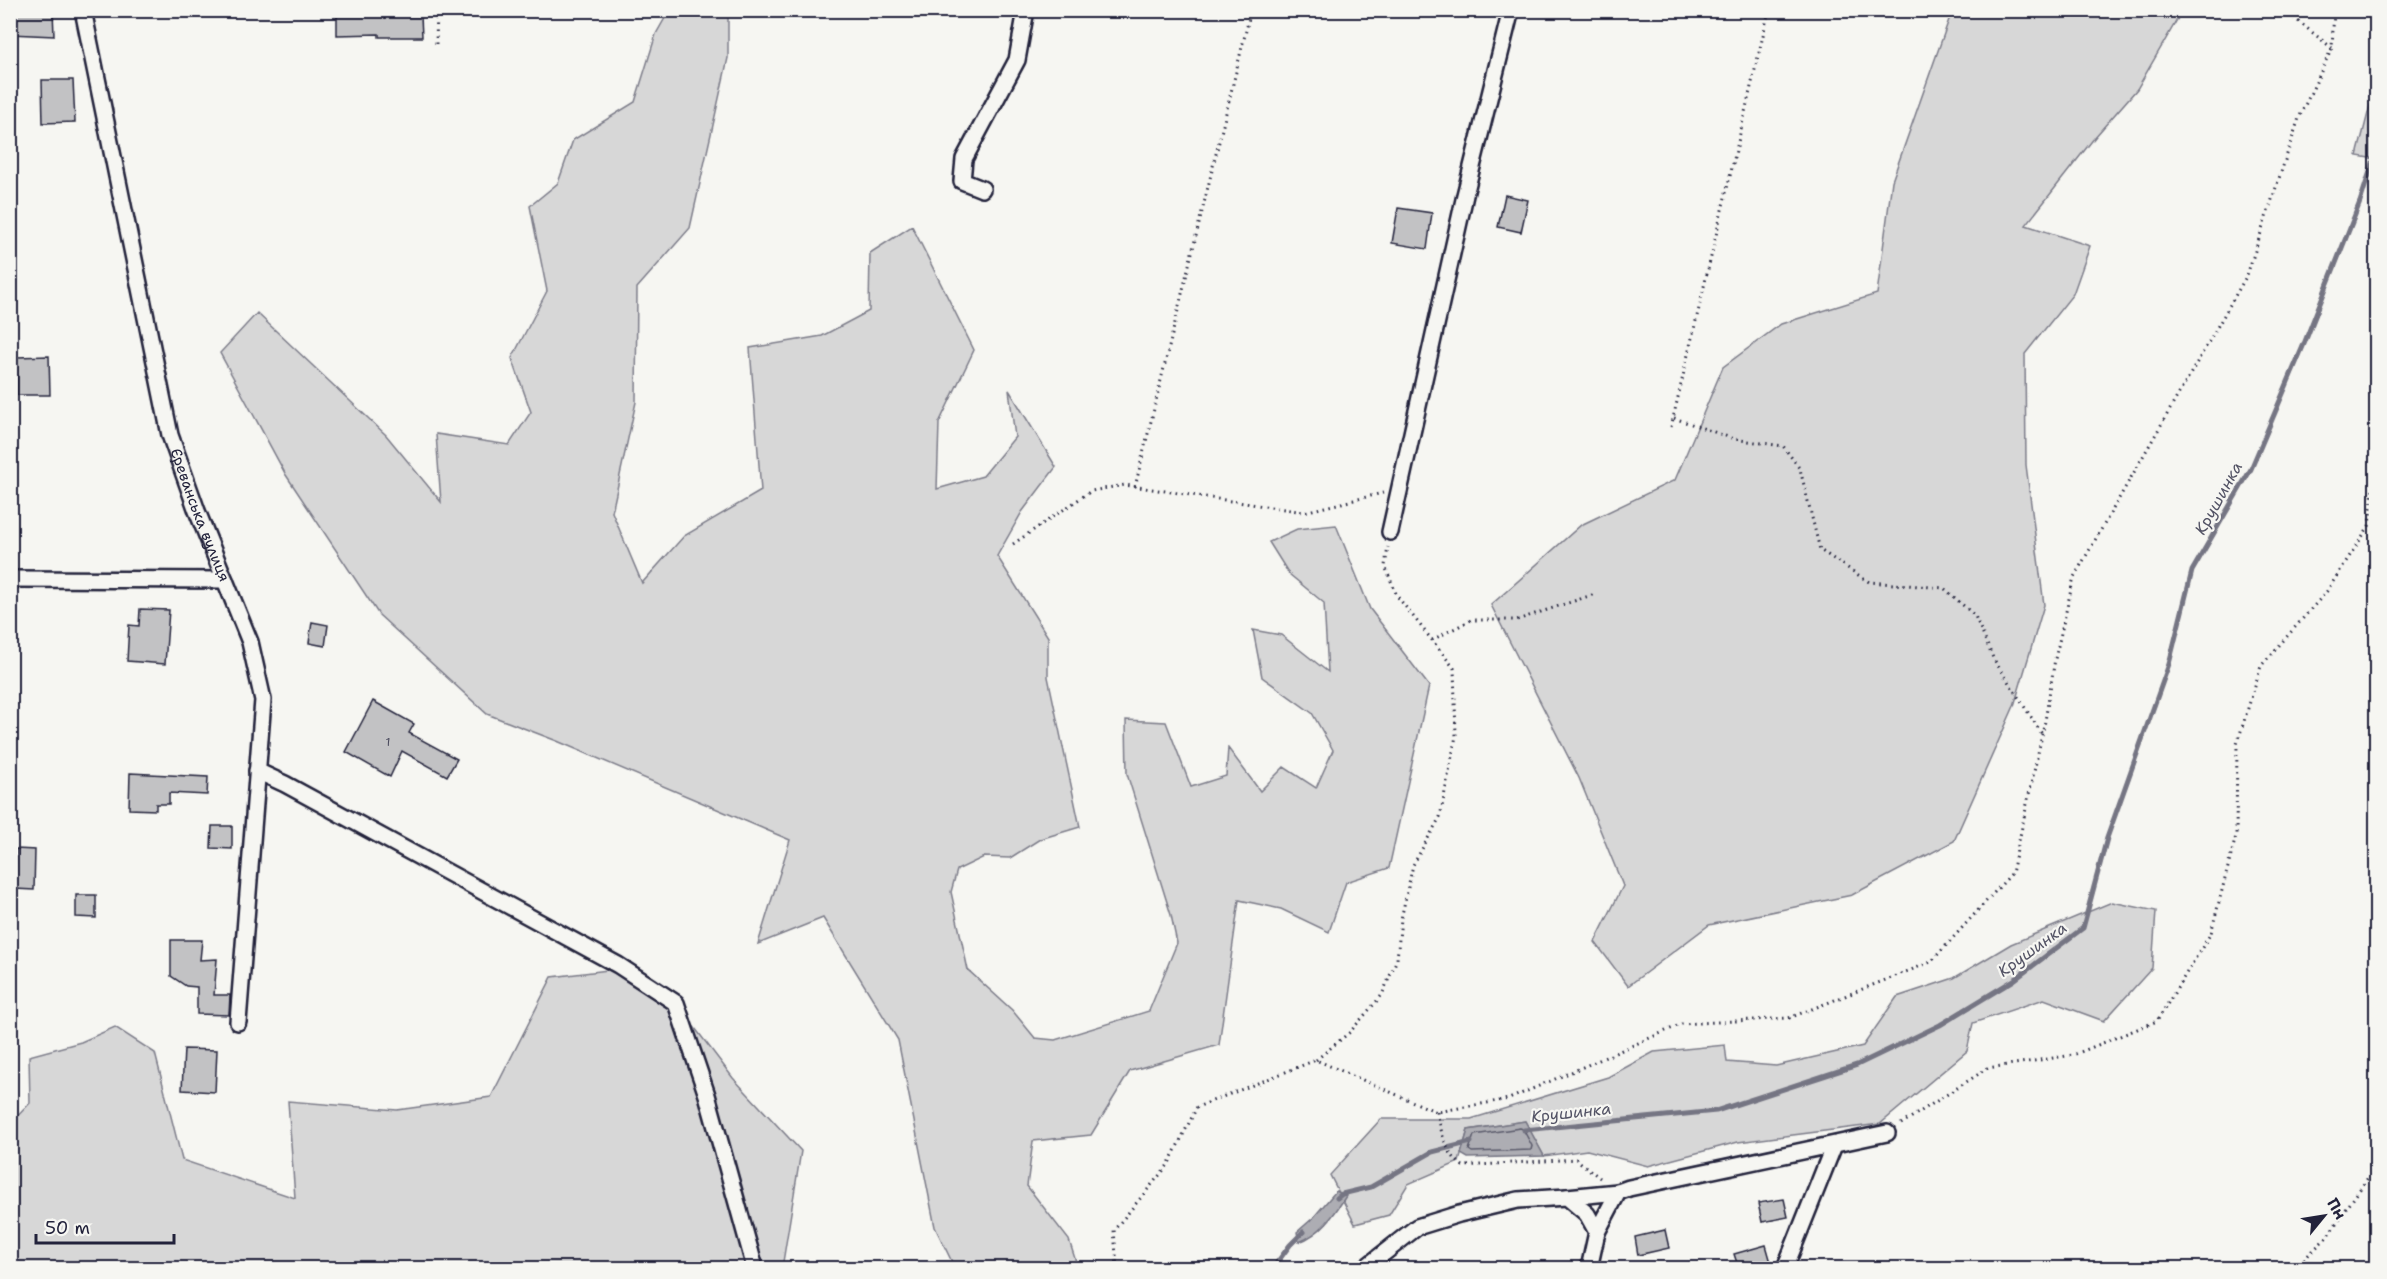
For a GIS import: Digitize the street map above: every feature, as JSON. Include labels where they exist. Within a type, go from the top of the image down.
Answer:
[{"type":"street","name":"Єреванська вулиця","points":[[83,10],[170,435],[250,642],[263,700],[238,1022]]},
{"type":"street","points":[[982,189],[962,181],[964,159],[1017,60],[1026,10]]},
{"type":"street","points":[[1390,532],[1465,195],[1511,10]]},
{"type":"street","points":[[10,579],[225,580]]},
{"type":"street","points":[[257,771],[285,784],[618,965],[676,1003],[707,1095],[755,1269]]},
{"type":"street","points":[[1365,1269],[1417,1227],[1459,1214],[1518,1200],[1618,1192],[1887,1133]]},
{"type":"street","points":[[1785,1269],[1834,1144]]},
{"type":"street","points":[[1587,1269],[1597,1232],[1618,1192]]},
{"type":"street","points":[[1567,1197],[1587,1214],[1597,1232]]},
{"type":"path","points":[[436,44],[437,10]]},
{"type":"path","points":[[1135,487],[1251,10]]},
{"type":"path","points":[[1671,428],[1769,10]]},
{"type":"path","points":[[2284,10],[2332,48]]},
{"type":"path","points":[[1316,1060],[1437,1112],[1509,1099],[1682,1024],[1789,1018],[1931,962],[2012,873],[2074,577],[2247,275],[2299,118],[2332,48],[2334,10]]},
{"type":"path","points":[[1674,418],[1734,439],[1783,446],[1800,469],[1820,550],[1869,582],[1944,588],[1975,616],[1993,658],[2042,735]]},
{"type":"path","points":[[1887,1133],[1988,1068],[2073,1055],[2157,1021],[2211,933],[2236,836],[2237,744],[2261,666],[2327,591],[2369,526],[2376,460]]},
{"type":"path","points":[[1013,544],[1091,491],[1125,485],[1304,512],[1369,495],[1399,491]]},
{"type":"path","points":[[1117,1269],[1114,1230],[1168,1165],[1197,1107],[1316,1060],[1350,1032],[1382,995],[1397,959],[1401,919],[1413,865],[1440,817],[1456,736],[1454,668],[1396,596],[1385,566],[1390,532]]},
{"type":"path","points":[[1431,639],[1471,620],[1517,620],[1595,594]]},
{"type":"path","points":[[1437,1112],[1443,1140],[1452,1158],[1463,1166],[1576,1159],[1618,1192]]},
{"type":"path","points":[[2295,1269],[2326,1238],[2376,1166]]},
{"type":"shaded area","points":[[669,11],[728,11],[728,58],[690,228],[637,288],[636,402],[612,512],[642,583],[684,536],[761,491],[750,348],[822,336],[869,311],[870,253],[912,226],[974,350],[939,423],[937,489],[983,476],[1015,437],[1009,390],[1056,467],[1022,512],[997,556],[1048,637],[1048,677],[1080,827],[1040,839],[1010,858],[984,857],[957,870],[951,892],[968,970],[1012,1010],[1035,1038],[1055,1040],[1149,1011],[1177,943],[1171,915],[1127,774],[1126,720],[1166,722],[1191,787],[1226,776],[1228,748],[1260,791],[1284,767],[1316,788],[1333,750],[1312,713],[1262,677],[1253,630],[1281,635],[1328,672],[1324,603],[1289,574],[1269,542],[1297,529],[1336,525],[1370,609],[1429,686],[1389,868],[1346,882],[1329,932],[1281,909],[1239,900],[1219,1045],[1130,1071],[1091,1135],[1033,1141],[1027,1186],[1069,1240],[1078,1268],[955,1268],[935,1227],[898,1040],[823,918],[758,944],[790,840],[557,741],[487,714],[379,615],[286,475],[220,353],[257,313],[386,435],[441,502],[436,434],[509,445],[531,412],[512,358],[547,291],[530,206],[558,183],[573,140],[635,102],[656,34]]},
{"type":"shaded area","points":[[1952,11],[2182,11],[2137,89],[2095,137],[2026,225],[2090,246],[2073,294],[2025,354],[2026,465],[2044,605],[2014,706],[1954,841],[1852,895],[1709,925],[1628,986],[1595,942],[1623,886],[1579,778],[1491,605],[1581,525],[1675,480],[1723,367],[1781,324],[1877,294],[1892,181]]},
{"type":"shaded area","points":[[2376,82],[2376,159],[2357,156]]},
{"type":"shaded area","points":[[2112,902],[2156,911],[2152,968],[2104,1021],[2044,999],[1973,1023],[1967,1051],[1880,1124],[1738,1142],[1648,1166],[1587,1150],[1544,1156],[1525,1121],[1468,1130],[1459,1162],[1408,1184],[1389,1215],[1355,1224],[1330,1175],[1381,1119],[1471,1119],[1608,1077],[1654,1052],[1725,1045],[1727,1062],[1776,1066],[1863,1046],[1897,997],[1954,978],[2011,944]]},
{"type":"shaded area","points":[[624,968],[676,1003],[733,1078],[801,1151],[782,1268],[11,1268],[11,1123],[30,1103],[29,1056],[81,1042],[115,1027],[155,1053],[182,1160],[295,1198],[288,1101],[397,1110],[491,1097],[552,977]]},
{"type":"water","points":[[1525,1121],[1544,1156],[1468,1158],[1461,1154],[1468,1130]]},
{"type":"water","points":[[1336,1191],[1346,1196],[1337,1210],[1320,1229],[1299,1242],[1297,1232],[1313,1218]]},
{"type":"building","points":[[10,10],[53,10],[54,36],[10,34]]},
{"type":"building","points":[[337,10],[371,10],[371,16],[421,16],[422,37],[379,37],[379,34],[337,35]]},
{"type":"building","points":[[42,80],[73,80],[75,122],[43,123]]},
{"type":"building","points":[[1505,195],[1528,200],[1521,232],[1498,227]]},
{"type":"building","points":[[1398,208],[1432,213],[1427,249],[1392,243]]},
{"type":"building","points":[[49,356],[50,395],[17,395],[17,357]]},
{"type":"building","points":[[140,609],[169,610],[165,664],[127,661],[129,625],[139,626]]},
{"type":"building","points":[[312,622],[328,625],[325,646],[309,643]]},
{"type":"building","points":[[373,701],[414,724],[409,733],[457,759],[447,776],[402,751],[390,777],[346,752]]},
{"type":"building","points":[[130,773],[208,777],[207,795],[169,793],[169,804],[156,804],[156,810],[129,809]]},
{"type":"building","points":[[212,826],[232,826],[232,849],[211,848]]},
{"type":"building","points":[[16,849],[35,850],[34,890],[15,889]]},
{"type":"building","points":[[76,895],[96,895],[96,918],[76,917]]},
{"type":"building","points":[[171,940],[202,940],[200,960],[217,959],[214,995],[230,995],[229,1015],[197,1014],[197,987],[186,986],[171,976]]},
{"type":"building","points":[[184,1049],[217,1050],[215,1092],[182,1090]]},
{"type":"building","points":[[1784,1199],[1788,1217],[1762,1222],[1758,1203]]},
{"type":"building","points":[[1665,1230],[1669,1248],[1638,1255],[1635,1237]]},
{"type":"building","points":[[1766,1245],[1772,1266],[1763,1269],[1739,1269],[1734,1254]]},
{"type":"waterway","name":"Крушинка","points":[[1524,1130],[1716,1111],[1857,1065],[1940,1025],[2014,980],[2083,928],[2107,838],[2169,664],[2192,571],[2251,469],[2304,344],[2360,202],[2376,153]]},
{"type":"waterway","name":"Крушинка","points":[[1337,1198],[1342,1194],[1371,1187],[1432,1152],[1471,1142]]},
{"type":"waterway","name":"Крушинка","points":[[1273,1268],[1303,1232]]}]
